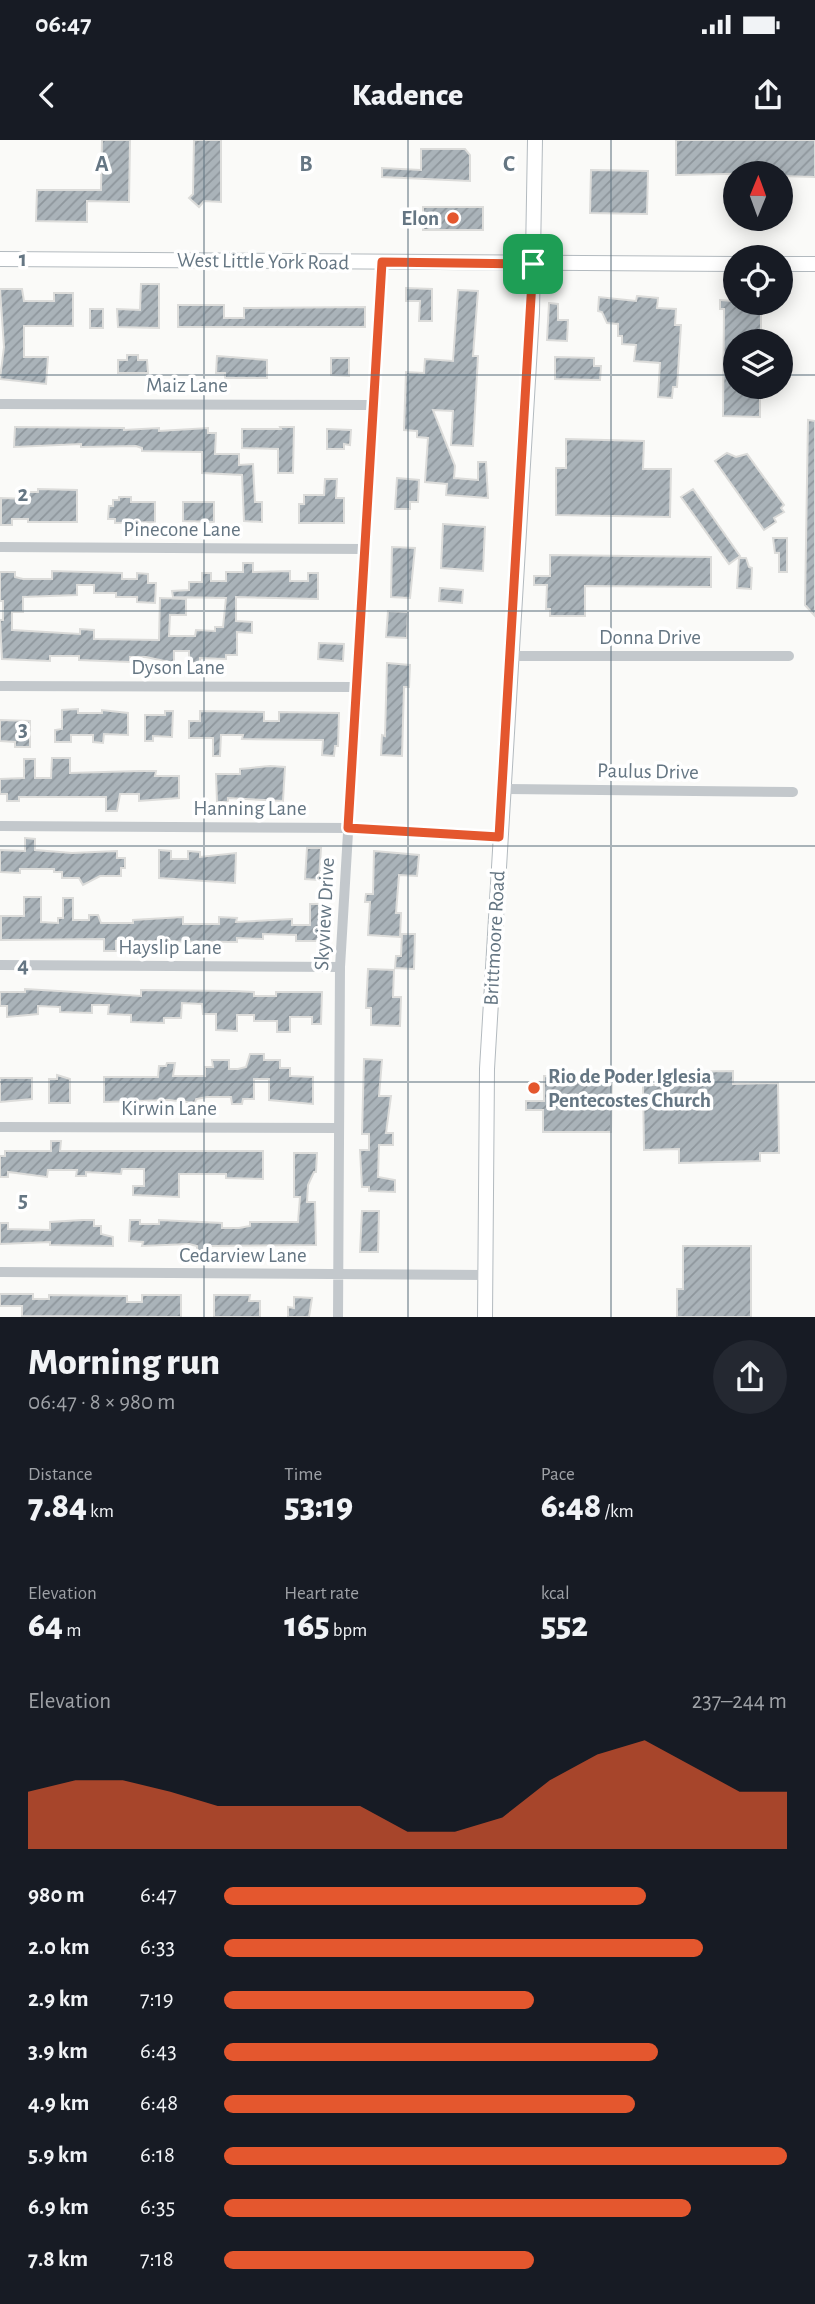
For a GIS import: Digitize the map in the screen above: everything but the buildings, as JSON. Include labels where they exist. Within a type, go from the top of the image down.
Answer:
[{"type":"main road","name":"Brittmoore Road","points":[[485,1317],[487,1069],[533,264],[535,140]]},
{"type":"main road","name":"West Little York Road","points":[[0,259],[723,264]]},
{"type":"main road","points":[[793,264],[815,264]]},
{"type":"street","name":"Skyview Drive","points":[[338,1317],[340,967],[382,262]]},
{"type":"street","name":"Maiz Lane","points":[[0,404],[373,405]]},
{"type":"street","name":"Pinecone Lane","points":[[0,547],[365,549]]},
{"type":"street","name":"Donna Drive","points":[[511,656],[789,656]]},
{"type":"street","name":"Dyson Lane","points":[[0,686],[356,687]]},
{"type":"street","name":"Paulus Drive","points":[[503,789],[793,792]]},
{"type":"street","name":"Hanning Lane","points":[[0,826],[348,828],[499,837]]},
{"type":"street","name":"Hayslip Lane","points":[[0,965],[340,967]]},
{"type":"street","name":"Kirwin Lane","points":[[0,1126],[339,1128]]},
{"type":"street","name":"Cedarview Lane","points":[[0,1272],[485,1275]]},
{"type":"place","name":"Elon","points":[[453,218]]},
{"type":"place","name":"Rio de Poder Iglesia Pentecostes Church","points":[[534,1088]]},
{"type":"route","points":[[382,262],[533,264],[499,837],[348,828],[382,262]]}]
